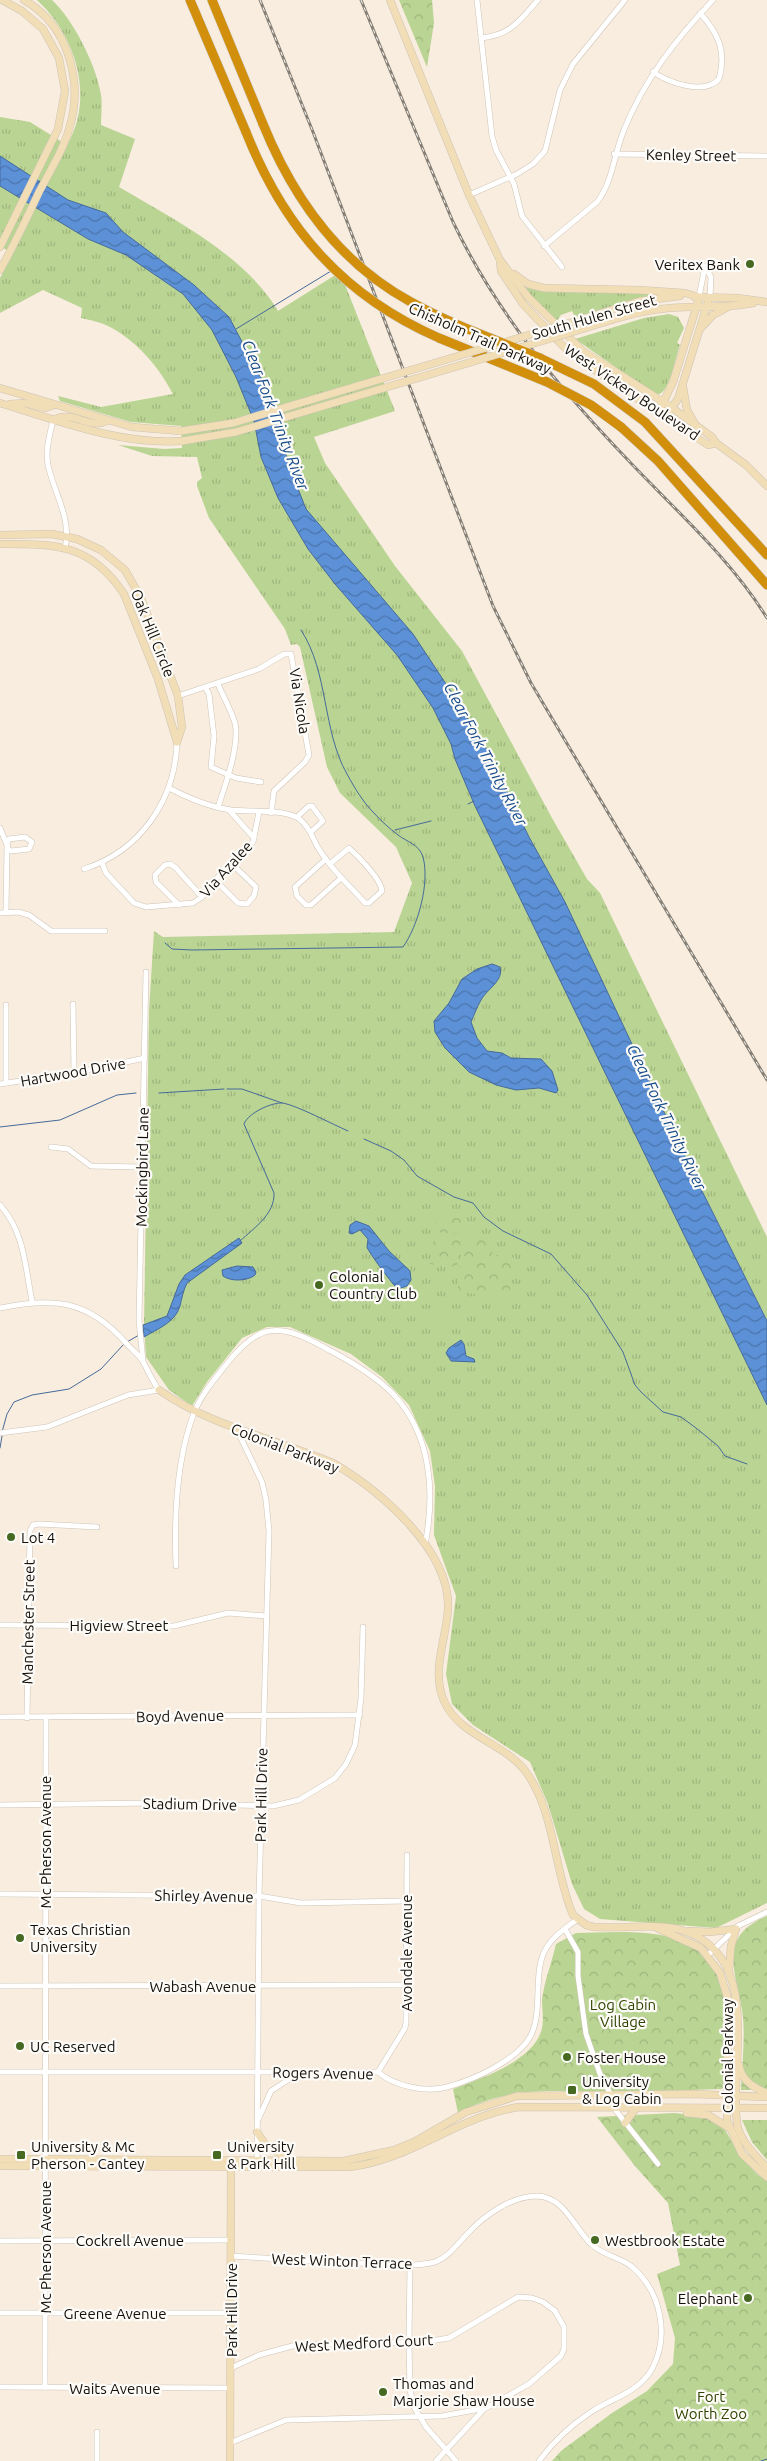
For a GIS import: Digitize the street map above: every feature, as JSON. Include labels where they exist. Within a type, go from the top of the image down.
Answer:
[{"type":"highway","name":"Chisholm Trail Parkway","points":[[190,0],[267,181],[290,219],[322,258],[352,286],[408,323],[559,387],[592,405],[621,427],[658,461],[767,585]]},
{"type":"highway","name":"Chisholm Trail Parkway","points":[[212,0],[285,173],[310,212],[339,247],[370,274],[417,306],[583,378],[633,412],[669,445],[765,552]]},
{"type":"main road","points":[[0,247],[58,129],[65,91],[59,58],[52,42],[33,19],[2,0]]},
{"type":"main road","points":[[0,270],[67,135],[74,110],[76,91],[69,54],[51,23],[24,0]]},
{"type":"main road","name":"West Vickery Boulevard","points":[[390,0],[469,195],[500,260],[508,268],[528,298],[572,342],[618,375],[672,407],[712,437],[716,443],[734,455],[766,483]]},
{"type":"main road","name":"West Vickery Boulevard","points":[[500,260],[501,272],[522,304],[566,349],[613,383],[667,416],[708,445],[716,443]]},
{"type":"main road","points":[[508,268],[528,284],[536,287],[639,290],[686,293],[699,297],[673,382],[664,403],[658,411]]},
{"type":"main road","name":"South Hulen Street","points":[[0,388],[108,421],[143,429],[181,431],[233,423],[640,302],[678,296],[737,298],[756,302]]},
{"type":"main road","points":[[667,416],[678,399],[710,297]]},
{"type":"main road","points":[[756,302],[767,302]]},
{"type":"main road","name":"South Hulen Street","points":[[0,403],[120,438],[149,441],[182,441],[236,432],[643,312],[698,305],[730,306],[756,302]]},
{"type":"main road","points":[[698,332],[713,315],[730,306]]},
{"type":"main road","points":[[682,383],[687,410],[695,424]]},
{"type":"main road","points":[[0,403],[26,403],[45,408],[54,405]]},
{"type":"main road","points":[[54,420],[64,415],[94,423],[108,421]]},
{"type":"main road","name":"Oak Hill Circle","points":[[0,535],[52,534],[67,536],[101,550],[125,570],[141,598],[178,696],[182,727],[177,742]]},
{"type":"main road","name":"Oak Hill Circle","points":[[0,544],[49,544],[65,548],[96,562],[124,594],[160,686],[177,742]]},
{"type":"main road","name":"Colonial Parkway","points":[[159,1390],[194,1412],[237,1430],[316,1456],[351,1474],[385,1501],[424,1545],[443,1576],[448,1594],[445,1635],[438,1668],[444,1701],[452,1715],[526,1771],[537,1792],[556,1847],[571,1911],[578,1918]]},
{"type":"main road","points":[[578,1918],[594,1927],[670,1928],[684,1931],[710,1932],[736,1928],[731,1946],[729,1972]]},
{"type":"main road","points":[[657,1928],[693,1943],[708,1955]]},
{"type":"main road","points":[[684,1931],[715,1949]]},
{"type":"main road","name":"Colonial Parkway","points":[[715,1949],[729,1972],[737,2000],[736,2121],[742,2137],[767,2168]]},
{"type":"main road","name":"Colonial Parkway","points":[[708,1955],[720,1972],[728,1998],[727,2108],[730,2129],[742,2154],[767,2177]]},
{"type":"main road","points":[[736,2044],[743,2076],[752,2086],[767,2093]]},
{"type":"main road","points":[[257,2163],[294,2160],[344,2161],[380,2155],[414,2142],[466,2112],[505,2098],[564,2094],[767,2097]]},
{"type":"main road","points":[[0,2159],[46,2162],[231,2162],[363,2166],[401,2154],[459,2126],[502,2110],[526,2107],[767,2108]]},
{"type":"main road","points":[[625,2123],[636,2107]]},
{"type":"main road","points":[[652,2108],[708,2115],[730,2129]]},
{"type":"main road","points":[[257,2129],[273,2151],[294,2160]]},
{"type":"main road","points":[[0,2166],[46,2162]]},
{"type":"main road","name":"Park Hill Drive","points":[[230,2461],[231,2162]]},
{"type":"street","points":[[477,0],[489,123],[496,150],[510,178],[522,216],[562,267]]},
{"type":"street","points":[[481,38],[502,34],[511,29],[538,0]]},
{"type":"street","points":[[469,195],[510,178],[532,164],[545,151],[560,90],[573,64],[625,0]]},
{"type":"street","points":[[544,246],[597,202],[604,193],[614,154],[624,128],[653,72],[700,13],[713,0]]},
{"type":"street","points":[[653,72],[666,81],[682,85],[706,86],[715,83],[719,79],[719,39],[714,29],[700,13]]},
{"type":"street","name":"Kenley Street","points":[[614,154],[767,156]]},
{"type":"street","points":[[699,297],[705,266],[711,277],[710,297]]},
{"type":"street","points":[[54,420],[47,448],[47,460],[64,512],[67,536],[65,548]]},
{"type":"street","name":"Via Nicola","points":[[218,684],[260,669],[284,654],[291,654],[309,755],[305,762],[274,791],[271,813]]},
{"type":"street","points":[[178,696],[218,684],[235,724],[229,776],[218,807]]},
{"type":"street","points":[[205,687],[209,694],[214,736],[211,767],[229,776],[261,782]]},
{"type":"street","name":"Oak Hill Circle","points":[[84,869],[102,863],[122,851],[143,832],[162,806],[169,788],[175,771],[177,742]]},
{"type":"street","points":[[169,788],[230,810],[297,817],[311,832],[328,862],[365,903],[369,903],[382,891],[382,886],[350,848],[328,862],[295,887],[299,899],[306,905],[311,905],[341,878]]},
{"type":"street","points":[[297,817],[309,806],[312,806],[323,821],[311,832]]},
{"type":"street","points":[[230,810],[254,838]]},
{"type":"street","name":"Via Azalee","points":[[102,863],[108,876],[134,903],[146,906],[193,903],[202,897],[215,880],[248,848],[254,838],[259,812]]},
{"type":"street","points":[[0,828],[7,846],[10,850],[29,849],[32,842],[28,837],[9,839],[7,846],[3,884],[3,912],[29,915],[51,930],[105,931]]},
{"type":"street","points":[[18,838],[20,850]]},
{"type":"street","points":[[0,846],[7,846]]},
{"type":"street","points":[[179,905],[156,882],[155,875],[165,865],[170,864],[175,867],[202,897]]},
{"type":"street","points":[[215,880],[238,903],[247,904],[254,896],[256,887],[232,864]]},
{"type":"street","name":"Mockingbird Lane","points":[[143,1361],[139,1331],[146,972]]},
{"type":"street","points":[[3,1084],[6,1004]]},
{"type":"street","points":[[73,1004],[74,1073]]},
{"type":"street","name":"Hartwood Drive","points":[[3,1084],[74,1073],[145,1058]]},
{"type":"street","points":[[51,1147],[68,1149],[91,1166],[142,1167]]},
{"type":"street","points":[[0,1205],[8,1213],[24,1250],[32,1301]]},
{"type":"street","points":[[0,1308],[32,1301],[56,1303],[84,1310],[104,1322],[124,1340],[143,1361],[149,1376],[159,1390],[128,1395],[47,1427],[0,1433]]},
{"type":"street","points":[[176,1566],[175,1539],[178,1484],[182,1456],[194,1412],[206,1390],[229,1360],[248,1342],[264,1332],[276,1331],[307,1337],[345,1358],[378,1380],[395,1396],[407,1412],[420,1440],[428,1465],[431,1505],[424,1545]]},
{"type":"street","name":"Park Hill Drive","points":[[237,1430],[257,1469],[266,1500],[269,1531],[259,1896],[256,2072],[257,2163]]},
{"type":"street","name":"Manchester Street","points":[[27,1718],[31,1527],[40,1524],[97,1527]]},
{"type":"street","name":"Higview Street","points":[[0,1624],[174,1626],[228,1614],[266,1616]]},
{"type":"street","name":"Stadium Drive","points":[[0,1805],[261,1805],[285,1804],[299,1800],[335,1778],[352,1753],[360,1715],[364,1627]]},
{"type":"street","name":"Boyd Avenue","points":[[0,1718],[360,1715]]},
{"type":"street","name":"Mc Pherson Avenue","points":[[46,1718],[46,2387]]},
{"type":"street","name":"Avondale Avenue","points":[[378,2072],[405,2028],[407,1855]]},
{"type":"street","name":"Shirley Avenue","points":[[0,1894],[259,1896],[300,1903],[406,1901]]},
{"type":"street","points":[[708,1955],[736,1928],[767,1912]]},
{"type":"street","name":"Rogers Avenue","points":[[0,2072],[378,2072],[384,2078],[407,2086],[445,2088],[512,2058],[524,2046],[535,2027],[538,1984],[547,1947],[565,1928],[578,1918]]},
{"type":"street","points":[[565,1928],[578,1952],[578,1976],[586,2034],[600,2074],[611,2095]]},
{"type":"street","name":"Wabash Avenue","points":[[0,1986],[406,1986]]},
{"type":"street","points":[[257,2129],[262,2108],[272,2091],[302,2071]]},
{"type":"street","points":[[613,2107],[658,2164]]},
{"type":"street","name":"West Winton Terrace","points":[[231,2256],[410,2264],[432,2262],[444,2257],[481,2222],[510,2202],[528,2197],[551,2199],[562,2207],[592,2245],[631,2266],[647,2284],[654,2297],[661,2321],[662,2334],[656,2359],[651,2370],[638,2385],[624,2396],[592,2411],[572,2426],[539,2461]]},
{"type":"street","name":"Cockrell Avenue","points":[[0,2241],[231,2240]]},
{"type":"street","points":[[410,2264],[410,2390],[414,2407],[419,2417],[456,2461]]},
{"type":"street","name":"West Medford Court","points":[[231,2368],[259,2355],[296,2345],[409,2343],[449,2338],[518,2297],[538,2300],[554,2311],[564,2327],[564,2350],[561,2356],[529,2384],[486,2408]]},
{"type":"street","name":"Greene Avenue","points":[[0,2313],[231,2313]]},
{"type":"street","name":"Waits Avenue","points":[[0,2387],[231,2388]]},
{"type":"street","points":[[230,2444],[286,2420],[419,2417],[456,2414],[486,2408]]},
{"type":"street","points":[[436,2461],[486,2408]]},
{"type":"street","points":[[97,2432],[97,2461]]},
{"type":"green space","name":"Colonial Country Club","points":[[37,0],[52,0],[75,29],[82,42],[93,67],[100,90],[102,103],[101,125],[135,139],[119,187],[206,240],[227,256],[247,272],[278,311],[340,272],[395,411],[314,437],[325,463],[395,566],[462,651],[552,818],[587,879],[600,893],[767,1237],[767,1903],[716,1928],[600,1919],[584,1909],[572,1884],[548,1804],[530,1762],[473,1725],[452,1704],[446,1674],[456,1596],[434,1535],[435,1486],[430,1451],[409,1405],[382,1377],[351,1354],[290,1327],[267,1327],[242,1338],[207,1382],[192,1406],[169,1390],[146,1357],[144,1326],[149,1010],[154,931],[163,937],[394,932],[412,883],[396,847],[340,793],[327,767],[300,647],[297,644],[291,645],[285,629],[209,518],[197,486],[197,482],[202,478],[197,457],[152,456],[118,445],[164,449],[182,448],[181,426],[131,422],[60,401],[58,396],[101,407],[173,394],[154,364],[118,332],[105,325],[81,318],[82,308],[43,290],[0,313],[0,278],[13,254],[0,246],[0,117],[30,122],[67,145],[80,107],[77,68],[71,49],[51,15]]},
{"type":"green space","points":[[399,0],[432,0],[434,23],[427,67]]},
{"type":"green space","points":[[522,285],[545,292],[655,293],[655,295],[575,317],[572,311],[561,315],[556,322]]},
{"type":"green space","points":[[669,314],[678,317],[684,328],[677,343],[680,345],[668,382],[665,389],[656,395],[575,339],[644,318]]},
{"type":"green space","points":[[436,1215],[465,1219],[463,1234],[434,1232]]},
{"type":"green space","points":[[434,1236],[461,1239],[457,1267],[430,1264]]},
{"type":"green space","points":[[465,1236],[493,1240],[492,1254],[515,1258],[509,1298],[457,1292]]},
{"type":"green space","points":[[432,1308],[453,1309],[456,1314],[455,1318],[447,1325],[436,1326],[432,1324],[430,1310]]},
{"type":"green space","points":[[767,1916],[767,2090],[741,2090],[744,2026],[733,1959],[735,1946],[740,1935],[751,1925]]},
{"type":"green space","name":"Log Cabin Village","points":[[620,1932],[665,1936],[685,1942],[702,1953],[715,1969],[726,2002],[725,2087],[721,2089],[641,2092],[534,2092],[497,2097],[458,2113],[453,2089],[505,2067],[529,2050],[537,2040],[543,2025],[543,1993],[556,1944],[576,1933]]},
{"type":"green space","name":"Fort Worth Zoo","points":[[674,2113],[703,2116],[724,2128],[740,2156],[757,2174],[767,2181],[767,2461],[552,2461],[561,2451],[612,2413],[647,2391],[673,2364],[675,2338],[657,2274],[680,2265],[668,2203],[635,2166],[597,2117]]},
{"type":"green space","points":[[742,2120],[767,2120],[767,2160],[752,2142]]},
{"type":"water","name":"Clear Fork Trinity River","points":[[0,156],[68,200],[106,213],[123,232],[194,285],[229,317],[271,397],[289,466],[306,509],[413,634],[452,693],[486,748],[529,837],[565,902],[690,1167],[767,1321],[767,1405],[475,806],[455,759],[451,744],[433,708],[397,655],[335,584],[308,549],[278,498],[261,457],[254,421],[236,377],[212,330],[183,294],[126,255],[88,239],[0,186]]},
{"type":"water","points":[[492,964],[500,967],[500,977],[481,1000],[471,1022],[477,1038],[487,1051],[502,1053],[511,1058],[541,1059],[552,1071],[558,1090],[556,1093],[539,1088],[516,1090],[496,1085],[469,1072],[445,1048],[435,1032],[434,1021],[449,1003],[462,979],[477,969]]},
{"type":"water","points":[[356,1221],[369,1226],[389,1251],[410,1271],[411,1280],[407,1286],[398,1289],[392,1282],[368,1250],[368,1239],[360,1230],[352,1234],[349,1233],[350,1225]]},
{"type":"water","points":[[239,1238],[242,1243],[187,1283],[178,1312],[174,1317],[165,1325],[144,1337],[143,1325],[167,1316],[179,1284],[185,1275]]},
{"type":"water","points":[[237,1266],[253,1267],[256,1272],[255,1275],[248,1279],[239,1280],[223,1276],[222,1270]]},
{"type":"water","points":[[461,1340],[464,1344],[466,1356],[474,1359],[475,1362],[451,1361],[446,1353],[449,1348]]},
{"type":"waterway","points":[[236,329],[331,271]]},
{"type":"waterway","points":[[165,943],[172,949],[192,950],[403,947],[413,928],[424,891],[425,867],[423,857],[416,846],[392,830],[369,808],[347,774],[333,739],[316,664],[301,630]]},
{"type":"waterway","points":[[468,804],[474,801]]},
{"type":"waterway","points":[[395,830],[431,821]]},
{"type":"waterway","points":[[159,1093],[224,1089]]},
{"type":"waterway","points":[[227,1089],[242,1089],[282,1103]]},
{"type":"waterway","points":[[0,1127],[60,1120],[117,1095],[136,1093]]},
{"type":"waterway","points":[[240,1241],[263,1220],[271,1208],[274,1193],[244,1124],[246,1120],[255,1112],[267,1106],[283,1103],[306,1111],[348,1131]]},
{"type":"waterway","points":[[364,1139],[391,1151],[404,1160],[417,1176],[454,1197],[473,1203],[484,1217],[503,1231],[551,1254],[587,1295],[623,1352],[635,1385],[641,1392],[663,1412],[681,1417],[696,1428],[718,1446],[725,1456],[747,1464]]},
{"type":"waterway","points":[[127,1342],[139,1335]]},
{"type":"waterway","points":[[2,1432],[7,1414],[14,1402],[32,1395],[69,1389],[101,1369],[124,1344]]},
{"type":"waterway","points":[[0,1448],[2,1436]]},
{"type":"waterway","points":[[761,2461],[767,2459]]},
{"type":"railway","points":[[260,0],[313,132],[493,606],[531,683],[767,1080]]},
{"type":"railway","points":[[361,0],[453,222],[470,255],[509,318],[553,377],[577,405],[719,555],[767,618]]},
{"type":"place","name":"Veritex Bank","points":[[750,264]]},
{"type":"place","name":"Colonial Country Club","points":[[319,1285]]},
{"type":"place","name":"Lot 4","points":[[11,1537]]},
{"type":"place","name":"Texas Christian University","points":[[20,1938]]},
{"type":"place","name":"UC Reserved","points":[[20,2046]]},
{"type":"place","name":"Foster House","points":[[567,2057]]},
{"type":"place","name":"University & Log Cabin","points":[[572,2090]]},
{"type":"place","name":"University & Mc Pherson - Cantey","points":[[21,2155]]},
{"type":"place","name":"University & Park Hill","points":[[217,2155]]},
{"type":"place","name":"Westbrook Estate","points":[[595,2240]]},
{"type":"place","name":"Elephant","points":[[748,2298]]},
{"type":"place","name":"Thomas and Marjorie Shaw House","points":[[383,2392]]}]
